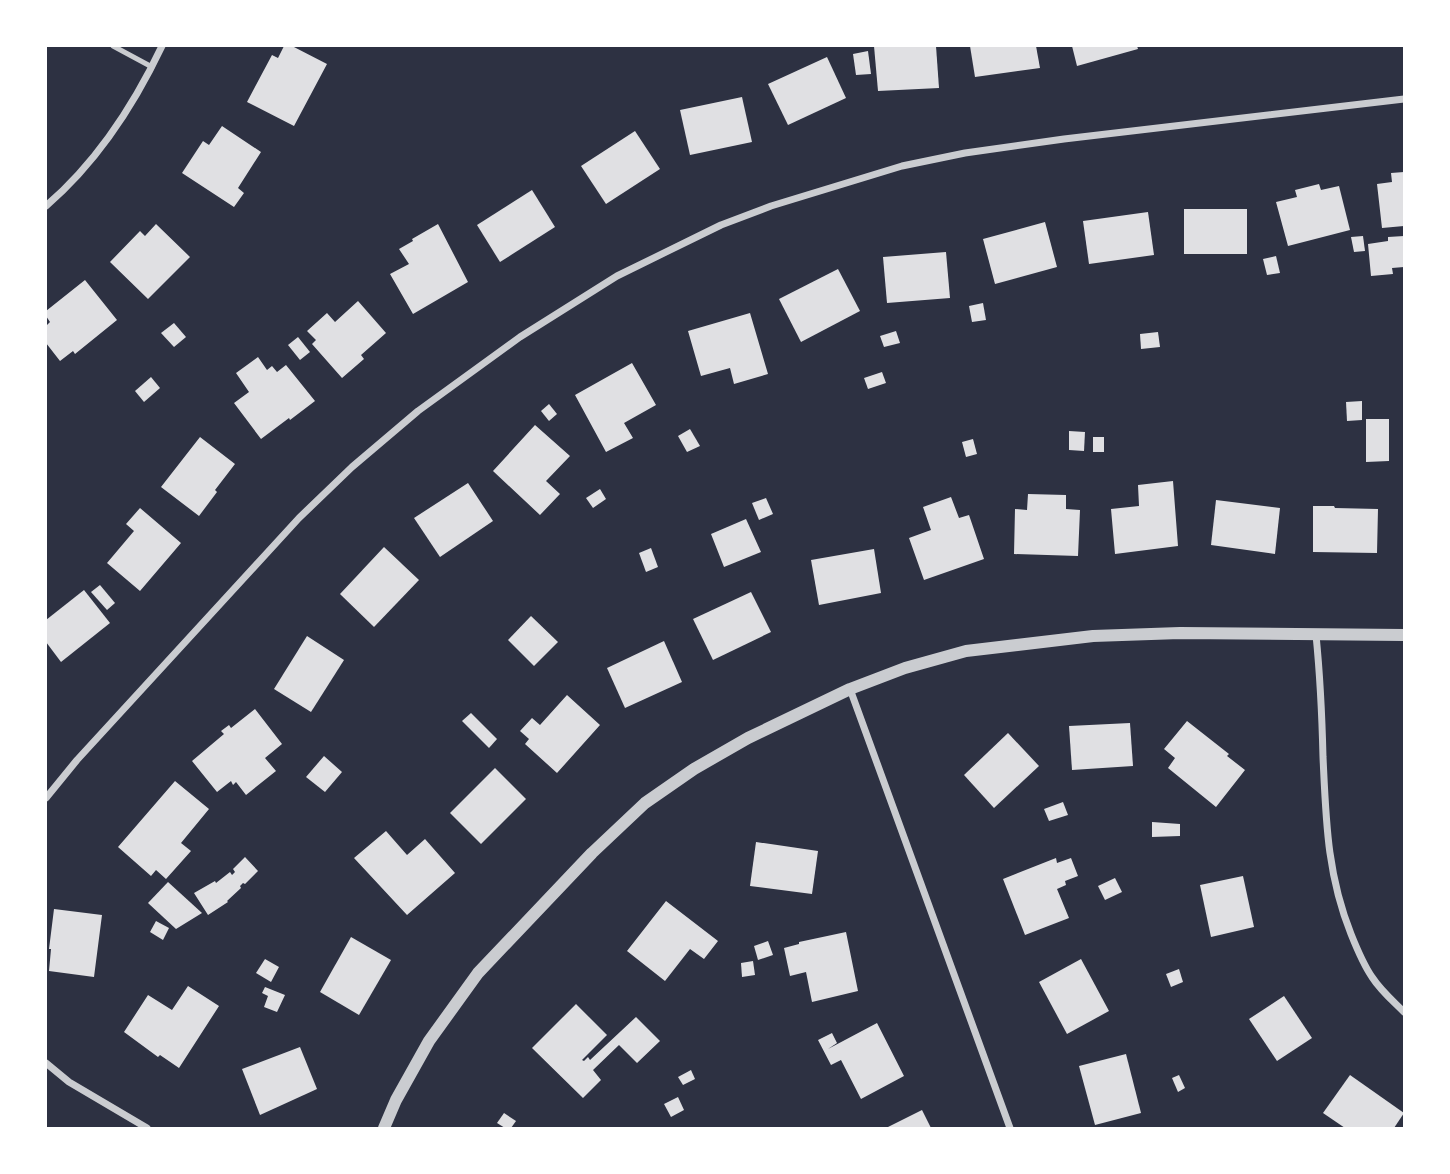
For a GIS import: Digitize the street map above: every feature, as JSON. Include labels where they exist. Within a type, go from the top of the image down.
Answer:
[{"type":"street","points":[[46,206],[91,160],[113,130],[162,46]]},
{"type":"street","points":[[46,797],[299,518],[352,467],[418,411],[463,378],[520,337],[617,276],[721,226],[771,206],[902,166],[965,153],[1064,139],[1405,99]]},
{"type":"street","points":[[1316,635],[1320,670],[1326,821],[1335,888],[1357,948],[1371,977],[1405,1012]]},
{"type":"street","points":[[384,1129],[396,1100],[429,1041],[478,973],[592,853],[645,803],[694,769],[748,738],[850,689],[905,668],[966,651],[1093,636],[1405,635]]},
{"type":"street","points":[[850,689],[1010,1129]]},
{"type":"street","points":[[46,1063],[69,1082],[146,1129]]},
{"type":"lane","points":[[113,46],[152,67]]},
{"type":"building","points":[[284,46],[292,46],[327,64],[294,126],[247,102],[272,55],[278,58]]},
{"type":"building","points":[[874,46],[936,46],[939,88],[878,91]]},
{"type":"building","points":[[970,46],[1036,46],[1040,68],[975,77]]},
{"type":"building","points":[[1072,46],[1137,46],[1138,49],[1077,66]]},
{"type":"building","points":[[868,51],[871,74],[856,75],[853,54]]},
{"type":"building","points":[[827,57],[846,98],[788,125],[768,84]]},
{"type":"building","points":[[742,97],[752,142],[690,155],[680,110]]},
{"type":"building","points":[[222,126],[261,152],[238,188],[244,193],[234,207],[182,173],[203,141],[209,145]]},
{"type":"building","points":[[635,131],[660,169],[606,204],[581,166]]},
{"type":"building","points":[[1404,172],[1404,226],[1382,228],[1377,184],[1392,182],[1391,173]]},
{"type":"building","points":[[1319,184],[1321,190],[1339,186],[1350,230],[1288,246],[1276,202],[1297,197],[1295,190]]},
{"type":"building","points":[[532,190],[555,227],[500,262],[477,225]]},
{"type":"building","points":[[1184,209],[1247,209],[1247,254],[1184,254]]},
{"type":"building","points":[[1148,212],[1154,255],[1089,264],[1083,221]]},
{"type":"building","points":[[1045,222],[1057,267],[995,284],[983,239]]},
{"type":"building","points":[[156,224],[190,257],[148,299],[110,262],[140,231],[145,236]]},
{"type":"building","points":[[438,224],[468,282],[413,314],[390,274],[409,264],[399,249]]},
{"type":"building","points":[[1363,236],[1365,251],[1354,252],[1351,237]]},
{"type":"building","points":[[1404,236],[1404,267],[1392,268],[1393,274],[1371,276],[1368,244],[1388,241],[1388,237]]},
{"type":"building","points":[[946,252],[950,298],[887,303],[883,257]]},
{"type":"building","points":[[1276,256],[1280,273],[1267,275],[1263,259]]},
{"type":"building","points":[[838,269],[860,311],[801,342],[779,299]]},
{"type":"building","points":[[85,280],[117,320],[75,354],[73,351],[60,361],[46,343],[46,326],[50,322],[46,311]]},
{"type":"building","points":[[358,301],[386,333],[361,355],[364,359],[342,378],[312,344],[316,340],[307,331],[327,313],[335,322]]},
{"type":"building","points":[[983,303],[986,320],[972,322],[969,306]]},
{"type":"building","points":[[750,313],[768,374],[734,384],[730,368],[701,376],[688,331]]},
{"type":"building","points":[[174,323],[186,337],[174,347],[161,333]]},
{"type":"building","points":[[896,331],[900,343],[884,347],[880,336]]},
{"type":"building","points":[[1158,332],[1160,347],[1141,349],[1140,334]]},
{"type":"building","points":[[298,337],[310,352],[300,360],[288,345]]},
{"type":"building","points":[[258,357],[267,370],[272,366],[277,372],[286,365],[315,401],[261,439],[234,403],[249,392],[236,373]]},
{"type":"building","points":[[632,363],[656,405],[624,423],[633,438],[606,452],[575,395]]},
{"type":"building","points":[[882,372],[886,383],[868,389],[864,378]]},
{"type":"building","points":[[151,377],[160,388],[144,402],[135,391]]},
{"type":"building","points":[[1362,401],[1362,420],[1347,421],[1346,402]]},
{"type":"building","points":[[549,404],[557,414],[549,421],[541,411]]},
{"type":"building","points":[[1366,419],[1389,419],[1389,461],[1366,462]]},
{"type":"building","points":[[535,425],[570,456],[546,481],[560,494],[540,515],[493,471]]},
{"type":"building","points":[[690,429],[700,446],[687,452],[678,436]]},
{"type":"building","points":[[1069,431],[1085,432],[1084,451],[1069,450]]},
{"type":"building","points":[[200,437],[235,464],[199,516],[161,487]]},
{"type":"building","points":[[1093,437],[1104,437],[1104,452],[1093,452]]},
{"type":"building","points":[[973,439],[977,454],[966,457],[962,442]]},
{"type":"building","points":[[1173,481],[1178,546],[1115,554],[1111,509],[1139,506],[1138,485]]},
{"type":"building","points":[[468,483],[493,521],[440,557],[414,518]]},
{"type":"building","points":[[600,489],[606,499],[593,508],[586,498]]},
{"type":"building","points":[[1028,494],[1066,495],[1066,509],[1080,510],[1078,556],[1014,554],[1015,509],[1027,510]]},
{"type":"building","points":[[951,497],[959,518],[969,515],[984,559],[924,580],[909,538],[931,530],[923,507]]},
{"type":"building","points":[[766,498],[773,514],[759,520],[752,503]]},
{"type":"building","points":[[1216,500],[1280,508],[1275,554],[1211,545]]},
{"type":"building","points":[[1313,506],[1378,509],[1377,553],[1313,552]]},
{"type":"building","points":[[140,508],[181,543],[140,591],[107,563],[134,531],[126,524]]},
{"type":"building","points":[[746,519],[761,552],[724,567],[711,534]]},
{"type":"building","points":[[384,547],[419,580],[374,627],[340,594]]},
{"type":"building","points":[[651,548],[658,567],[646,572],[639,553]]},
{"type":"building","points":[[874,549],[881,593],[819,605],[811,560]]},
{"type":"building","points":[[100,585],[115,603],[107,610],[91,592]]},
{"type":"building","points":[[84,590],[110,623],[61,662],[46,642],[46,620]]},
{"type":"building","points":[[751,592],[771,632],[713,660],[693,619]]},
{"type":"building","points":[[531,616],[558,642],[534,666],[508,640]]},
{"type":"building","points":[[307,636],[344,660],[311,712],[274,689]]},
{"type":"building","points":[[664,641],[682,682],[625,708],[607,668]]},
{"type":"building","points":[[567,695],[600,725],[557,773],[525,744],[529,739],[520,731],[532,718],[540,725]]},
{"type":"building","points":[[255,709],[282,744],[265,758],[276,771],[246,795],[236,782],[233,785],[231,781],[217,792],[192,761],[224,734],[221,731],[229,725],[231,728]]},
{"type":"building","points":[[471,713],[497,739],[489,748],[462,721]]},
{"type":"building","points":[[1187,721],[1245,770],[1216,807],[1168,768],[1175,758],[1164,749]]},
{"type":"building","points":[[1130,723],[1133,766],[1072,770],[1069,726]]},
{"type":"building","points":[[1008,733],[1039,766],[994,808],[964,775]]},
{"type":"building","points":[[324,756],[342,772],[325,792],[306,777]]},
{"type":"building","points":[[495,768],[526,799],[481,844],[450,813]]},
{"type":"building","points":[[175,781],[209,809],[181,843],[191,851],[166,879],[156,870],[151,876],[118,847]]},
{"type":"building","points":[[1063,802],[1068,815],[1049,821],[1044,809]]},
{"type":"building","points":[[1152,822],[1180,824],[1180,836],[1152,837]]},
{"type":"building","points":[[386,831],[407,855],[425,839],[455,873],[407,915],[354,858]]},
{"type":"building","points":[[756,842],[818,851],[812,894],[750,886]]},
{"type":"building","points":[[245,857],[258,871],[240,886],[228,902],[208,915],[194,893],[215,881],[216,883],[230,872],[232,875],[235,872],[233,869]]},
{"type":"building","points":[[1056,858],[1057,863],[1071,858],[1078,876],[1065,881],[1066,885],[1057,889],[1069,918],[1025,935],[1003,879]]},
{"type":"building","points":[[1243,876],[1254,927],[1211,937],[1200,885]]},
{"type":"building","points":[[1115,878],[1122,892],[1105,900],[1098,886]]},
{"type":"building","points":[[168,882],[202,913],[176,929],[148,903]]},
{"type":"building","points":[[666,901],[718,941],[704,959],[690,949],[665,981],[627,951]]},
{"type":"building","points":[[54,909],[102,915],[94,977],[49,971]]},
{"type":"building","points":[[156,921],[169,928],[163,940],[150,932]]},
{"type":"building","points":[[846,932],[858,991],[812,1002],[806,972],[790,976],[784,948]]},
{"type":"building","points":[[351,937],[391,960],[359,1015],[320,992]]},
{"type":"building","points":[[768,941],[773,955],[758,960],[754,946]]},
{"type":"building","points":[[265,959],[279,967],[271,982],[256,973]]},
{"type":"building","points":[[1081,959],[1109,1011],[1067,1034],[1039,982]]},
{"type":"building","points":[[753,961],[755,975],[742,977],[741,963]]},
{"type":"building","points":[[1179,969],[1183,982],[1171,987],[1166,974]]},
{"type":"building","points":[[188,986],[219,1006],[179,1068],[160,1055],[158,1057],[124,1032],[148,995],[172,1010]]},
{"type":"building","points":[[265,987],[285,995],[277,1012],[264,1007],[268,996],[262,993]]},
{"type":"building","points":[[1284,996],[1312,1038],[1277,1061],[1249,1019]]},
{"type":"building","points":[[576,1004],[607,1035],[582,1060],[584,1061],[588,1057],[590,1060],[636,1017],[660,1041],[637,1063],[619,1045],[593,1070],[601,1080],[583,1098],[532,1048]]},
{"type":"building","points":[[877,1023],[904,1076],[861,1099],[841,1060],[831,1065],[818,1040],[832,1033],[837,1043],[828,1049]]},
{"type":"building","points":[[300,1047],[317,1089],[260,1115],[242,1069]]},
{"type":"building","points":[[1126,1054],[1141,1113],[1095,1125],[1079,1066]]},
{"type":"building","points":[[691,1070],[695,1079],[683,1085],[678,1077]]},
{"type":"building","points":[[1179,1075],[1185,1088],[1178,1092],[1172,1078]]},
{"type":"building","points":[[1350,1075],[1404,1113],[1394,1128],[1345,1128],[1323,1113]]},
{"type":"building","points":[[678,1097],[684,1110],[671,1117],[664,1104]]},
{"type":"building","points":[[922,1110],[931,1128],[886,1128]]},
{"type":"building","points":[[504,1113],[516,1121],[511,1128],[497,1123]]}]
